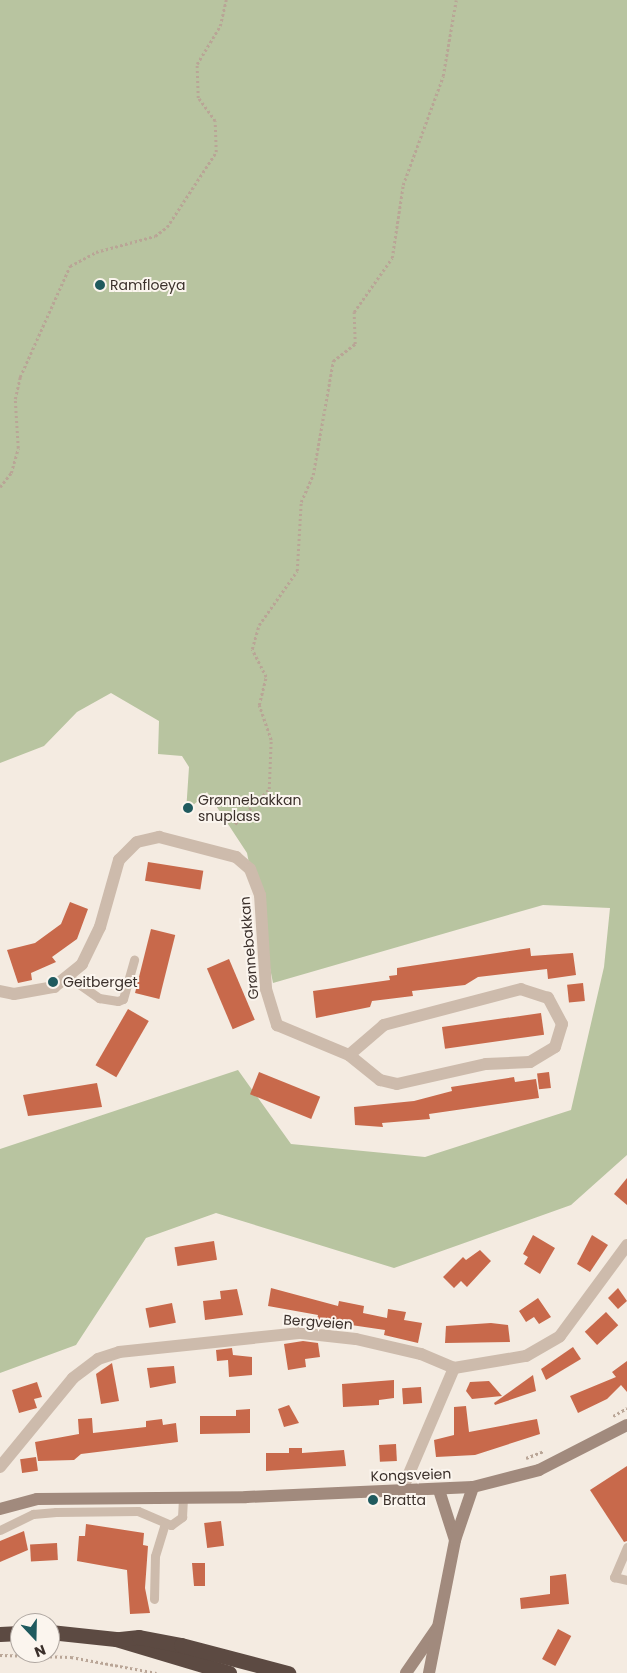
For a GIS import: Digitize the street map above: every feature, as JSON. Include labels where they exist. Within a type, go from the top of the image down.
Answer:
[{"type":"highway","points":[[60,1633],[116,1639],[230,1673]]},
{"type":"highway","points":[[116,1639],[139,1637],[181,1645],[288,1673]]},
{"type":"main road","name":"Kongsveien","points":[[0,1509],[37,1499],[439,1490],[473,1487],[539,1470],[627,1425]]},
{"type":"main road","points":[[429,1673],[455,1540],[473,1487]]},
{"type":"main road","points":[[439,1490],[455,1540]]},
{"type":"main road","points":[[406,1673],[437,1628]]},
{"type":"street","name":"Grønnebakkan","points":[[0,991],[36,992],[69,977],[94,943],[113,871],[126,850],[159,837],[236,857],[257,881],[266,989],[277,1025],[350,1055],[380,1080],[397,1084],[418,1081],[486,1064],[530,1062],[556,1047],[562,1024],[548,998],[521,989],[384,1025],[350,1055]]},
{"type":"street","name":"Bergveien","points":[[0,1467],[73,1378],[98,1360],[119,1352],[301,1333],[375,1343],[421,1354],[454,1368],[494,1364],[545,1348],[576,1318],[627,1245]]},
{"type":"street","points":[[402,1490],[454,1368]]},
{"type":"lane","points":[[69,977],[99,998],[118,1001],[123,999],[134,960]]},
{"type":"lane","points":[[0,1530],[33,1514],[56,1512],[138,1511],[165,1524],[180,1521],[183,1497]]},
{"type":"lane","points":[[154,1599],[155,1556],[165,1524]]},
{"type":"lane","points":[[627,1547],[614,1576],[627,1580]]},
{"type":"path","points":[[0,487],[11,473],[18,448],[15,399],[20,377],[70,266],[96,252],[155,236],[167,227],[216,152],[215,121],[198,98],[197,64],[220,26],[226,0]]},
{"type":"path","points":[[235,824],[269,789],[271,740],[260,705],[266,677],[252,649],[259,625],[297,571],[301,502],[313,475],[333,361],[355,344],[354,312],[392,258],[403,185],[443,76],[456,0]]},
{"type":"path","points":[[606,1420],[627,1408]]},
{"type":"path","points":[[520,1460],[554,1447]]},
{"type":"path","points":[[0,1655],[71,1657],[157,1673]]},
{"type":"green space","points":[[0,0],[627,0],[627,1155],[571,1205],[394,1268],[216,1213],[146,1238],[76,1345],[0,1373],[0,1149],[238,1070],[291,1144],[425,1157],[571,1110],[604,967],[610,908],[543,905],[273,983],[247,853],[207,792],[186,812],[189,767],[182,756],[158,754],[159,721],[111,693],[77,712],[44,746],[0,763]]},
{"type":"building","points":[[148,862],[203,871],[200,890],[145,881]]},
{"type":"building","points":[[70,902],[88,909],[77,939],[52,957],[56,962],[31,973],[32,980],[18,983],[7,950],[35,943],[61,924]]},
{"type":"building","points":[[151,929],[175,935],[159,999],[135,993]]},
{"type":"building","points":[[530,948],[531,956],[573,953],[576,975],[548,979],[547,969],[478,977],[465,985],[412,991],[413,996],[372,1001],[370,1007],[316,1018],[313,991],[390,980],[389,976],[397,975],[397,968]]},
{"type":"building","points":[[229,959],[255,1020],[233,1029],[207,968]]},
{"type":"building","points":[[583,983],[585,1001],[569,1003],[567,985]]},
{"type":"building","points":[[128,1009],[149,1021],[116,1077],[96,1065]]},
{"type":"building","points":[[541,1013],[544,1035],[445,1049],[442,1027]]},
{"type":"building","points":[[259,1072],[320,1097],[311,1119],[250,1094]]},
{"type":"building","points":[[549,1072],[551,1088],[539,1089],[537,1073]]},
{"type":"building","points":[[514,1077],[515,1082],[536,1079],[539,1098],[429,1114],[430,1119],[382,1123],[383,1127],[355,1125],[354,1107],[414,1101],[452,1091],[451,1087]]},
{"type":"building","points":[[97,1083],[102,1107],[28,1116],[23,1095]]},
{"type":"building","points":[[627,1178],[627,1205],[614,1194]]},
{"type":"building","points":[[533,1235],[555,1248],[540,1274],[524,1264],[528,1257],[523,1254]]},
{"type":"building","points":[[592,1235],[608,1245],[590,1272],[577,1264]]},
{"type":"building","points":[[214,1241],[217,1260],[177,1266],[174,1247]]},
{"type":"building","points":[[480,1250],[491,1261],[467,1287],[461,1281],[454,1288],[443,1277],[463,1257],[466,1260]]},
{"type":"building","points":[[271,1288],[338,1306],[339,1301],[364,1306],[363,1313],[387,1318],[388,1309],[406,1312],[404,1320],[422,1323],[418,1343],[384,1335],[385,1330],[317,1320],[318,1315],[268,1306]]},
{"type":"building","points":[[618,1288],[627,1301],[618,1309],[608,1298]]},
{"type":"building","points":[[237,1289],[243,1315],[205,1320],[203,1301],[221,1299],[220,1291]]},
{"type":"building","points":[[538,1298],[551,1317],[539,1324],[534,1317],[526,1322],[519,1311]]},
{"type":"building","points":[[172,1303],[176,1323],[149,1328],[145,1308]]},
{"type":"building","points":[[606,1312],[618,1325],[597,1345],[585,1332]]},
{"type":"building","points":[[491,1323],[508,1325],[510,1342],[445,1343],[446,1326]]},
{"type":"building","points":[[303,1341],[318,1343],[320,1357],[305,1359],[306,1367],[288,1370],[284,1344]]},
{"type":"building","points":[[573,1347],[581,1359],[546,1380],[541,1369]]},
{"type":"building","points":[[232,1348],[233,1355],[252,1357],[252,1375],[229,1377],[228,1360],[217,1361],[216,1350]]},
{"type":"building","points":[[627,1361],[627,1392],[621,1385],[607,1399],[578,1413],[570,1396],[616,1377],[612,1372]]},
{"type":"building","points":[[112,1363],[119,1401],[101,1404],[96,1374]]},
{"type":"building","points":[[174,1366],[176,1383],[150,1388],[147,1368]]},
{"type":"building","points":[[533,1375],[536,1391],[495,1405],[494,1403]]},
{"type":"building","points":[[394,1380],[394,1398],[379,1400],[379,1405],[343,1407],[342,1384]]},
{"type":"building","points":[[489,1381],[502,1396],[472,1399],[466,1391],[470,1382]]},
{"type":"building","points":[[37,1382],[42,1397],[34,1399],[37,1408],[19,1413],[12,1390]]},
{"type":"building","points":[[421,1387],[422,1403],[403,1404],[402,1388]]},
{"type":"building","points":[[289,1405],[299,1423],[284,1427],[278,1409]]},
{"type":"building","points":[[466,1406],[469,1432],[537,1419],[540,1434],[475,1455],[436,1457],[434,1440],[454,1435],[454,1407]]},
{"type":"building","points":[[250,1409],[250,1433],[200,1434],[200,1416],[236,1416],[236,1410]]},
{"type":"building","points":[[92,1418],[93,1433],[146,1427],[146,1421],[162,1419],[163,1425],[176,1423],[178,1442],[81,1454],[74,1460],[38,1461],[35,1442],[79,1434],[78,1419]]},
{"type":"building","points":[[396,1444],[397,1461],[380,1462],[379,1445]]},
{"type":"building","points":[[289,1448],[302,1448],[302,1453],[344,1450],[346,1466],[266,1471],[266,1453],[289,1453]]},
{"type":"building","points":[[36,1457],[38,1471],[22,1473],[20,1459]]},
{"type":"building","points":[[627,1466],[627,1541],[624,1542],[590,1490]]},
{"type":"building","points":[[221,1521],[224,1546],[207,1548],[204,1523]]},
{"type":"building","points":[[86,1524],[144,1533],[143,1545],[148,1546],[145,1588],[150,1613],[130,1614],[127,1570],[77,1561],[79,1536],[85,1536]]},
{"type":"building","points":[[24,1531],[28,1550],[0,1562],[0,1541]]},
{"type":"building","points":[[57,1543],[58,1560],[31,1561],[30,1544]]},
{"type":"building","points":[[192,1563],[205,1563],[205,1586],[194,1586]]},
{"type":"building","points":[[566,1574],[569,1604],[521,1609],[520,1598],[550,1594],[550,1576]]},
{"type":"building","points":[[558,1629],[571,1636],[555,1666],[542,1659]]},
{"type":"place","name":"Ramfloeya","points":[[100,285]]},
{"type":"place","name":"Grønnebakkan snuplass","points":[[188,808]]},
{"type":"place","name":"Geitberget","points":[[53,982]]},
{"type":"place","name":"Bratta","points":[[373,1500]]}]
